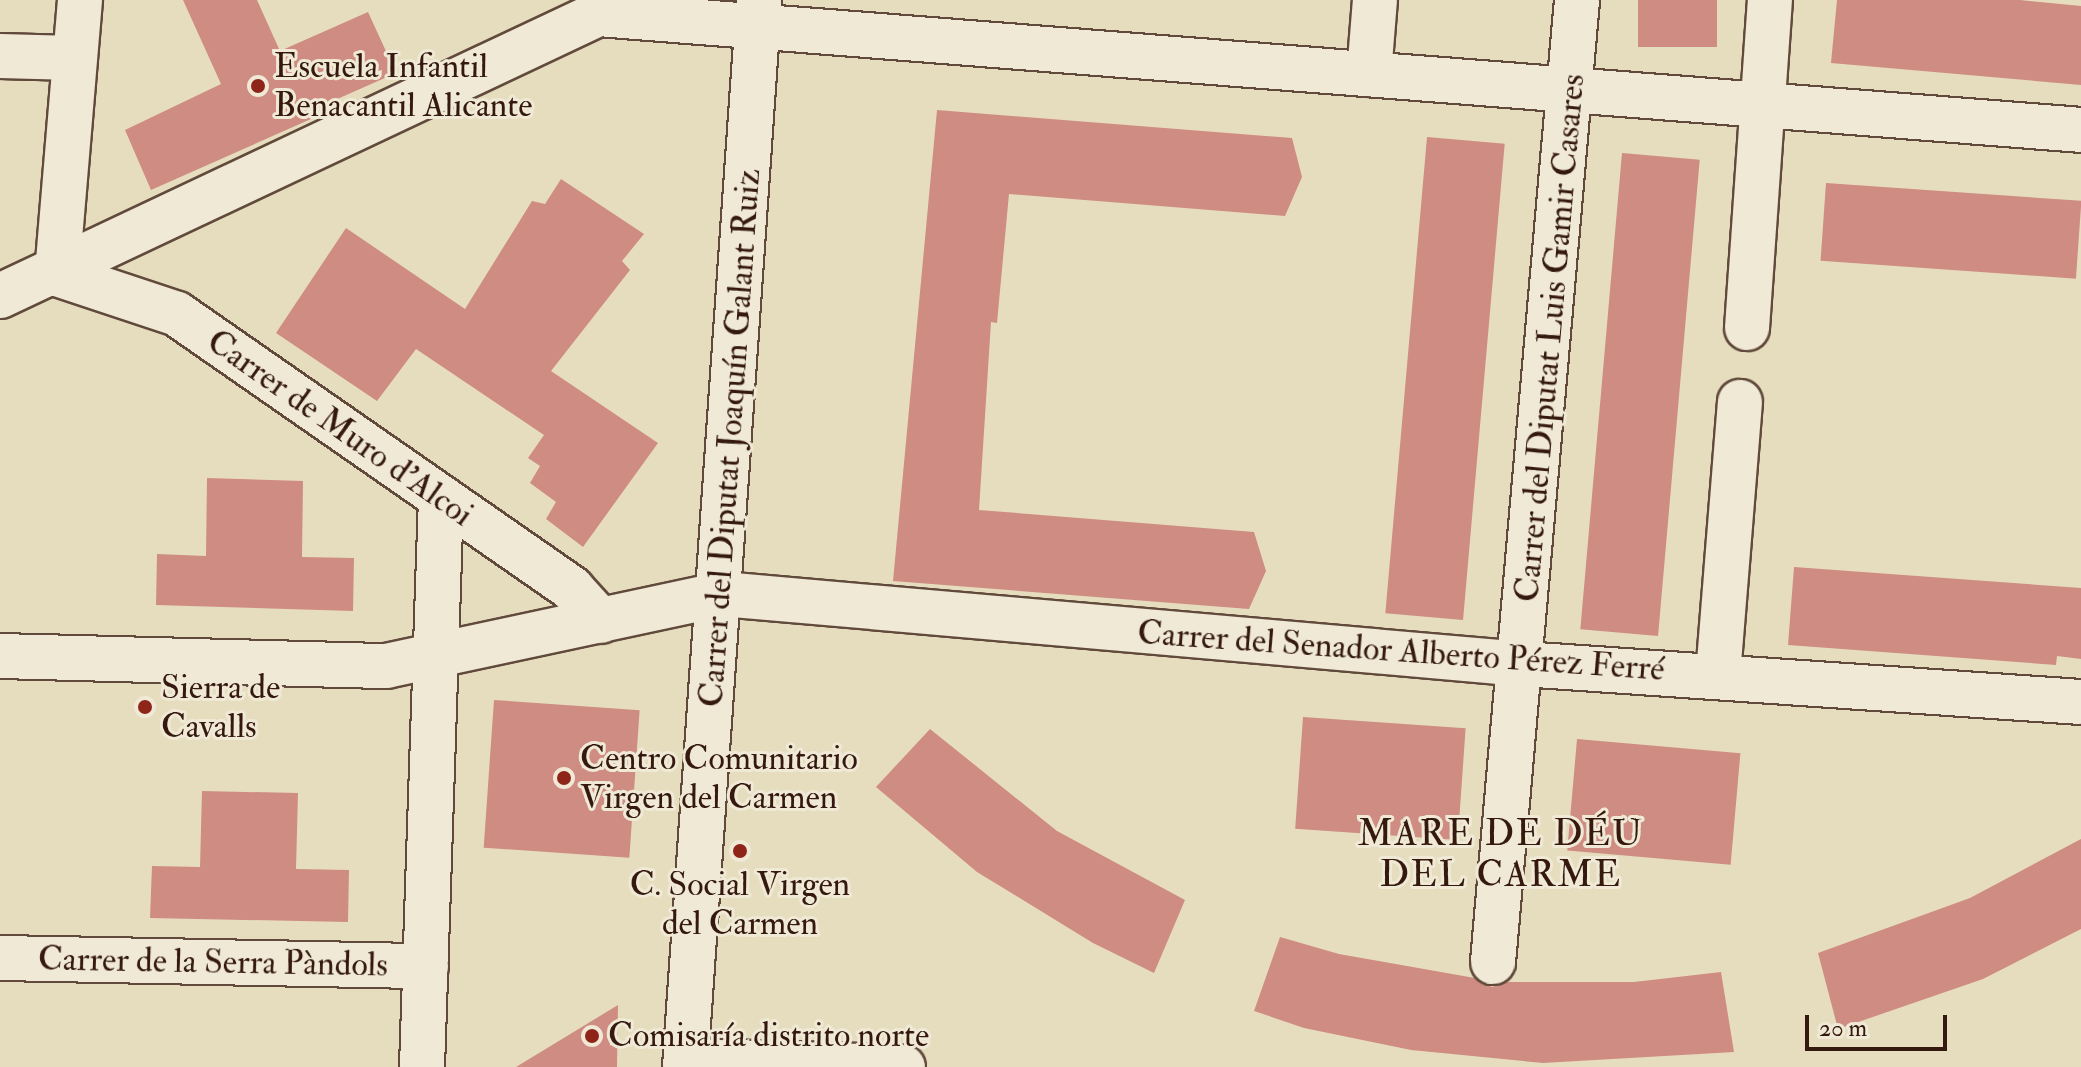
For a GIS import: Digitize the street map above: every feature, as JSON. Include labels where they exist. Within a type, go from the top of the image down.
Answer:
[{"type":"street","points":[[57,274],[80,0]]},
{"type":"street","points":[[1369,74],[1375,0]]},
{"type":"street","name":"Carrer del Diputat Luis Gamir Casares","points":[[1493,962],[1522,664],[1577,0]]},
{"type":"street","points":[[1747,328],[1770,0]]},
{"type":"street","points":[[0,296],[57,274],[598,14],[757,13],[1369,74],[2081,130]]},
{"type":"street","name":"Carrer del Diputat Joaquín Galant Ruiz","points":[[685,1064],[722,594],[757,13]]},
{"type":"street","points":[[0,56],[74,58]]},
{"type":"street","name":"Carrer de Muro d'Alcoi","points":[[57,274],[177,314],[572,589],[601,621]]},
{"type":"street","points":[[1718,675],[1740,402]]},
{"type":"street","points":[[422,1067],[441,498]]},
{"type":"street","name":"Carrer del Senador Alberto Pérez Ferré","points":[[0,656],[386,666],[437,658],[722,594],[1522,664],[2081,702]]},
{"type":"street","name":"Carrer de la Serra Pàndols","points":[[0,958],[426,966]]},
{"type":"street","points":[[685,1064],[903,1067]]},
{"type":"building","points":[[183,0],[257,0],[280,51],[368,12],[396,73],[308,112],[311,119],[151,190],[125,130],[221,84]]},
{"type":"building","points":[[1638,0],[1717,0],[1717,47],[1638,47]]},
{"type":"building","points":[[1837,0],[2020,0],[2081,6],[2081,85],[1831,63]]},
{"type":"building","points":[[937,110],[1292,138],[1302,177],[1285,216],[1009,194],[997,323],[991,322],[979,510],[1254,532],[1266,571],[1249,609],[893,581]]},
{"type":"building","points":[[1427,137],[1505,144],[1463,620],[1385,613]]},
{"type":"building","points":[[1622,153],[1700,160],[1658,636],[1580,629]]},
{"type":"building","points":[[561,179],[644,234],[622,261],[630,270],[551,371],[658,443],[583,547],[546,519],[556,502],[530,483],[540,466],[528,458],[544,435],[416,349],[377,401],[276,333],[346,228],[465,309],[532,201],[545,204]]},
{"type":"building","points":[[1826,183],[2081,201],[2076,279],[1821,261]]},
{"type":"building","points":[[207,478],[303,481],[302,557],[354,558],[353,611],[156,605],[157,554],[206,556]]},
{"type":"building","points":[[1794,567],[2081,588],[2081,659],[2057,656],[2056,665],[1788,645]]},
{"type":"building","points":[[494,700],[640,710],[629,858],[484,848]]},
{"type":"building","points":[[1303,717],[1466,728],[1458,840],[1295,829]]},
{"type":"building","points":[[930,729],[1057,831],[1185,900],[1154,973],[1093,943],[977,872],[876,787]]},
{"type":"building","points":[[1577,739],[1740,753],[1731,865],[1567,851]]},
{"type":"building","points":[[202,791],[298,793],[296,869],[349,870],[348,922],[150,918],[152,866],[200,867]]},
{"type":"building","points":[[2081,839],[2081,929],[1983,979],[1838,1029],[1818,953],[1970,898]]},
{"type":"building","points":[[1280,937],[1339,954],[1475,978],[1492,987],[1507,982],[1634,982],[1721,972],[1734,1052],[1543,1063],[1411,1050],[1304,1028],[1254,1011]]},
{"type":"building","name":"Comisaría distrito norte","points":[[618,1005],[617,1067],[516,1067]]},
{"type":"place","name":"Escuela Infantil Benacantil Alicante","points":[[258,86]]},
{"type":"place","name":"Sierra de Cavalls","points":[[145,707]]},
{"type":"place","name":"Centro Comunitario Virgen del Carmen","points":[[564,778]]},
{"type":"place","name":"C. Social Virgen del Carmen","points":[[740,851]]},
{"type":"place","name":"Comisaría distrito norte","points":[[592,1036]]},
{"type":"district","name":"MARE DE DÉU DEL CARME","points":[[1501,854]]}]
